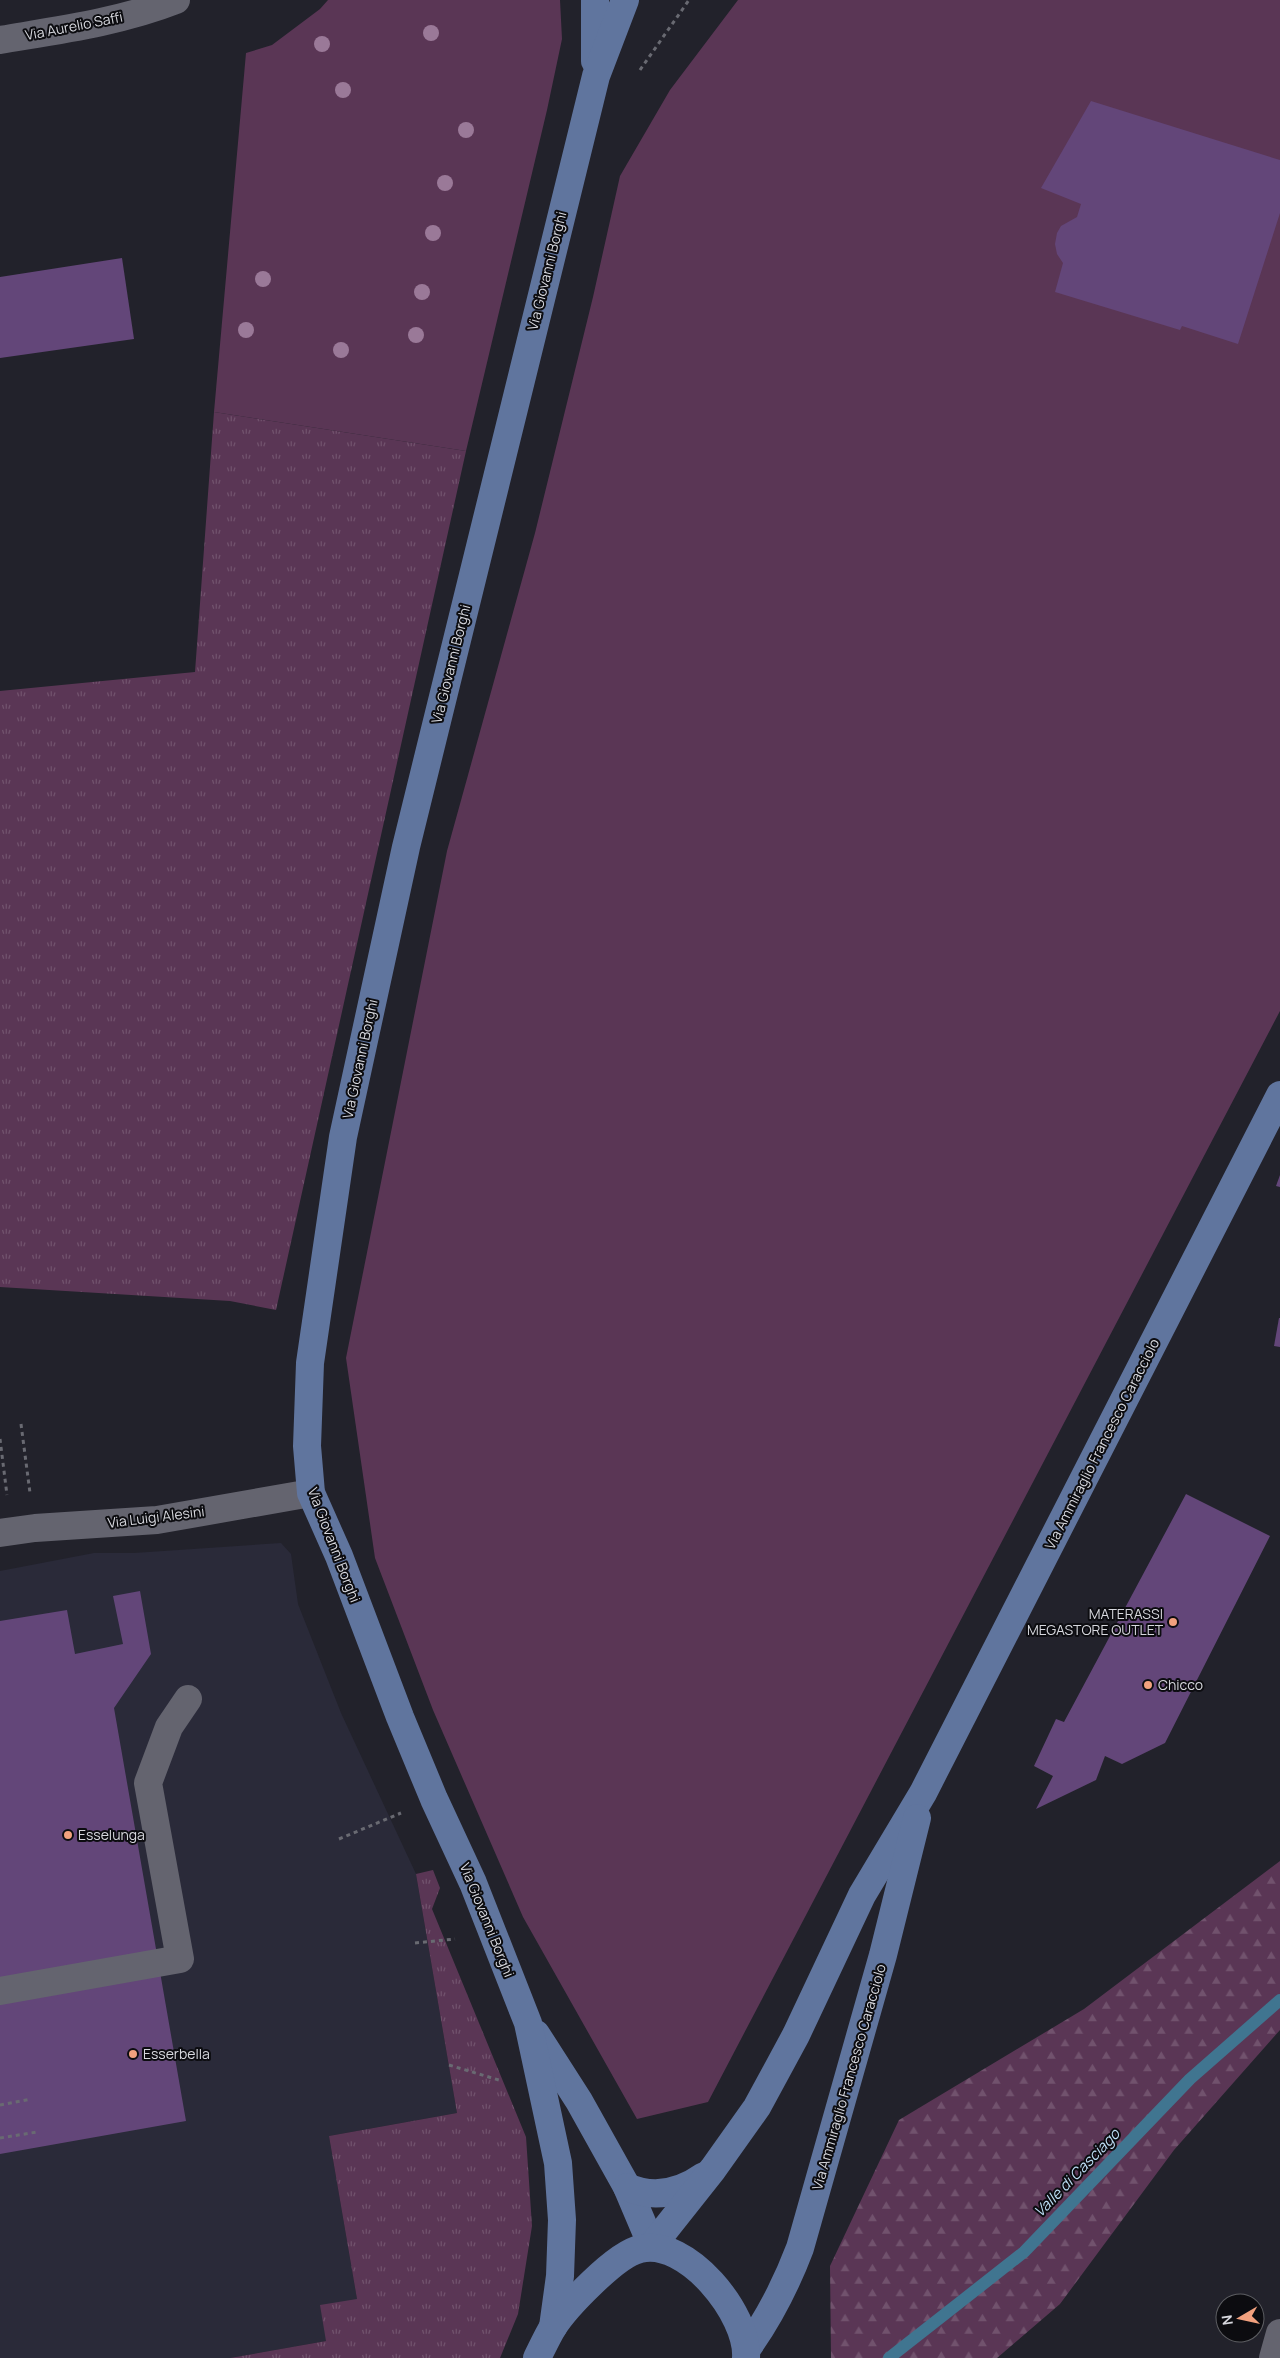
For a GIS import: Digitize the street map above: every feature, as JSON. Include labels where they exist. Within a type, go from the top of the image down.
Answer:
[{"type":"main road","name":"Via Giovanni Borghi","points":[[595,0],[596,76]]},
{"type":"main road","name":"Via Giovanni Borghi","points":[[553,2327],[560,2276],[562,2220],[558,2164],[528,2023],[473,1883],[434,1799],[366,1632],[339,1556],[311,1493],[307,1446],[310,1363],[343,1137],[406,846],[596,76],[625,0]]},
{"type":"main road","name":"Via Ammiraglio Francesco Caracciolo","points":[[652,2246],[713,2169],[757,2107],[796,2035],[862,1895],[923,1793],[1280,1095]]},
{"type":"main road","name":"Via Ammiraglio Francesco Caracciolo","points":[[746,2354],[768,2320],[786,2285],[800,2248],[883,1955],[923,1793]]},
{"type":"main road","name":"Via Giovanni Borghi","points":[[528,2023],[579,2101],[627,2187],[652,2246]]},
{"type":"main road","name":"Via Ammiraglio Francesco Caracciolo","points":[[627,2187],[641,2193],[661,2194],[686,2186],[713,2169]]},
{"type":"main road","points":[[537,2358],[553,2327],[599,2277],[622,2258],[637,2249],[652,2246],[665,2250],[692,2266],[717,2288],[740,2325],[746,2354]]},
{"type":"street","name":"Via Aurelio Saffi","points":[[0,40],[107,21],[148,11],[176,0]]},
{"type":"street","name":"Via Luigi Alesini","points":[[0,1533],[35,1528],[156,1520],[311,1493]]},
{"type":"street","points":[[0,1992],[180,1959],[148,1783],[169,1727],[188,1699]]},
{"type":"street","points":[[1273,2358],[1280,2333]]},
{"type":"path","points":[[596,76],[631,82],[690,0]]},
{"type":"path","points":[[21,1424],[29,1485]]},
{"type":"path","points":[[0,1438],[7,1497],[0,1498]]},
{"type":"path","points":[[339,1839],[434,1799]]},
{"type":"path","points":[[415,1943],[457,1938]]},
{"type":"path","points":[[449,2065],[526,2088],[545,2097]]},
{"type":"path","points":[[0,2105],[31,2100]]},
{"type":"path","points":[[0,2138],[37,2132]]},
{"type":"shaded area","points":[[281,1543],[291,1554],[298,1604],[341,1713],[416,1874],[457,2113],[329,2136],[357,2299],[326,2341],[230,2358],[0,2358],[0,1571],[94,1553],[134,1553]]},
{"type":"green space","points":[[328,0],[560,0],[562,39],[547,110],[466,451],[214,412],[246,53],[272,45],[320,9]]},
{"type":"green space","points":[[738,0],[1280,0],[1280,1011],[708,2102],[637,2119],[523,1917],[433,1710],[375,1558],[346,1358],[447,851],[535,533],[593,297],[620,176],[670,90]]},
{"type":"green space","points":[[214,412],[466,451],[276,1310],[230,1301],[0,1287],[0,691],[195,672]]},
{"type":"green space","points":[[1280,1861],[1280,2030],[1174,2150],[1060,2304],[997,2358],[831,2358],[830,2266],[899,2120],[1084,2009]]},
{"type":"green space","points":[[433,1870],[440,1888],[432,1909],[526,2137],[532,2226],[518,2314],[500,2358],[230,2358],[326,2341],[320,2305],[357,2299],[329,2136],[457,2113],[416,1874]]},
{"type":"building","points":[[1091,101],[1280,160],[1280,213],[1238,344],[1182,326],[1180,330],[1055,292],[1063,263],[1057,254],[1055,244],[1057,233],[1061,226],[1077,217],[1081,204],[1041,188]]},
{"type":"building","points":[[122,258],[134,339],[0,358],[0,277]]},
{"type":"building","points":[[1280,1175],[1280,1187],[1276,1186]]},
{"type":"building","points":[[1280,1318],[1280,1347],[1274,1346]]},
{"type":"building","points":[[1186,1494],[1270,1536],[1165,1743],[1122,1764],[1105,1756],[1096,1780],[1036,1809],[1053,1776],[1034,1766],[1056,1719],[1064,1722]]},
{"type":"building","name":"Esselunga","points":[[140,1591],[151,1654],[114,1708],[186,2121],[0,2154],[0,1621],[67,1610],[75,1654],[123,1644],[113,1596]]},
{"type":"waterway","name":"Valle di Casciago","points":[[889,2358],[1024,2252],[1190,2079],[1280,2000]]},
{"type":"place","name":"MATERASSI MEGASTORE OUTLET","points":[[1173,1622]]},
{"type":"place","name":"Chicco","points":[[1148,1685]]},
{"type":"place","name":"Esselunga","points":[[68,1835]]},
{"type":"place","name":"Esserbella","points":[[133,2054]]}]
